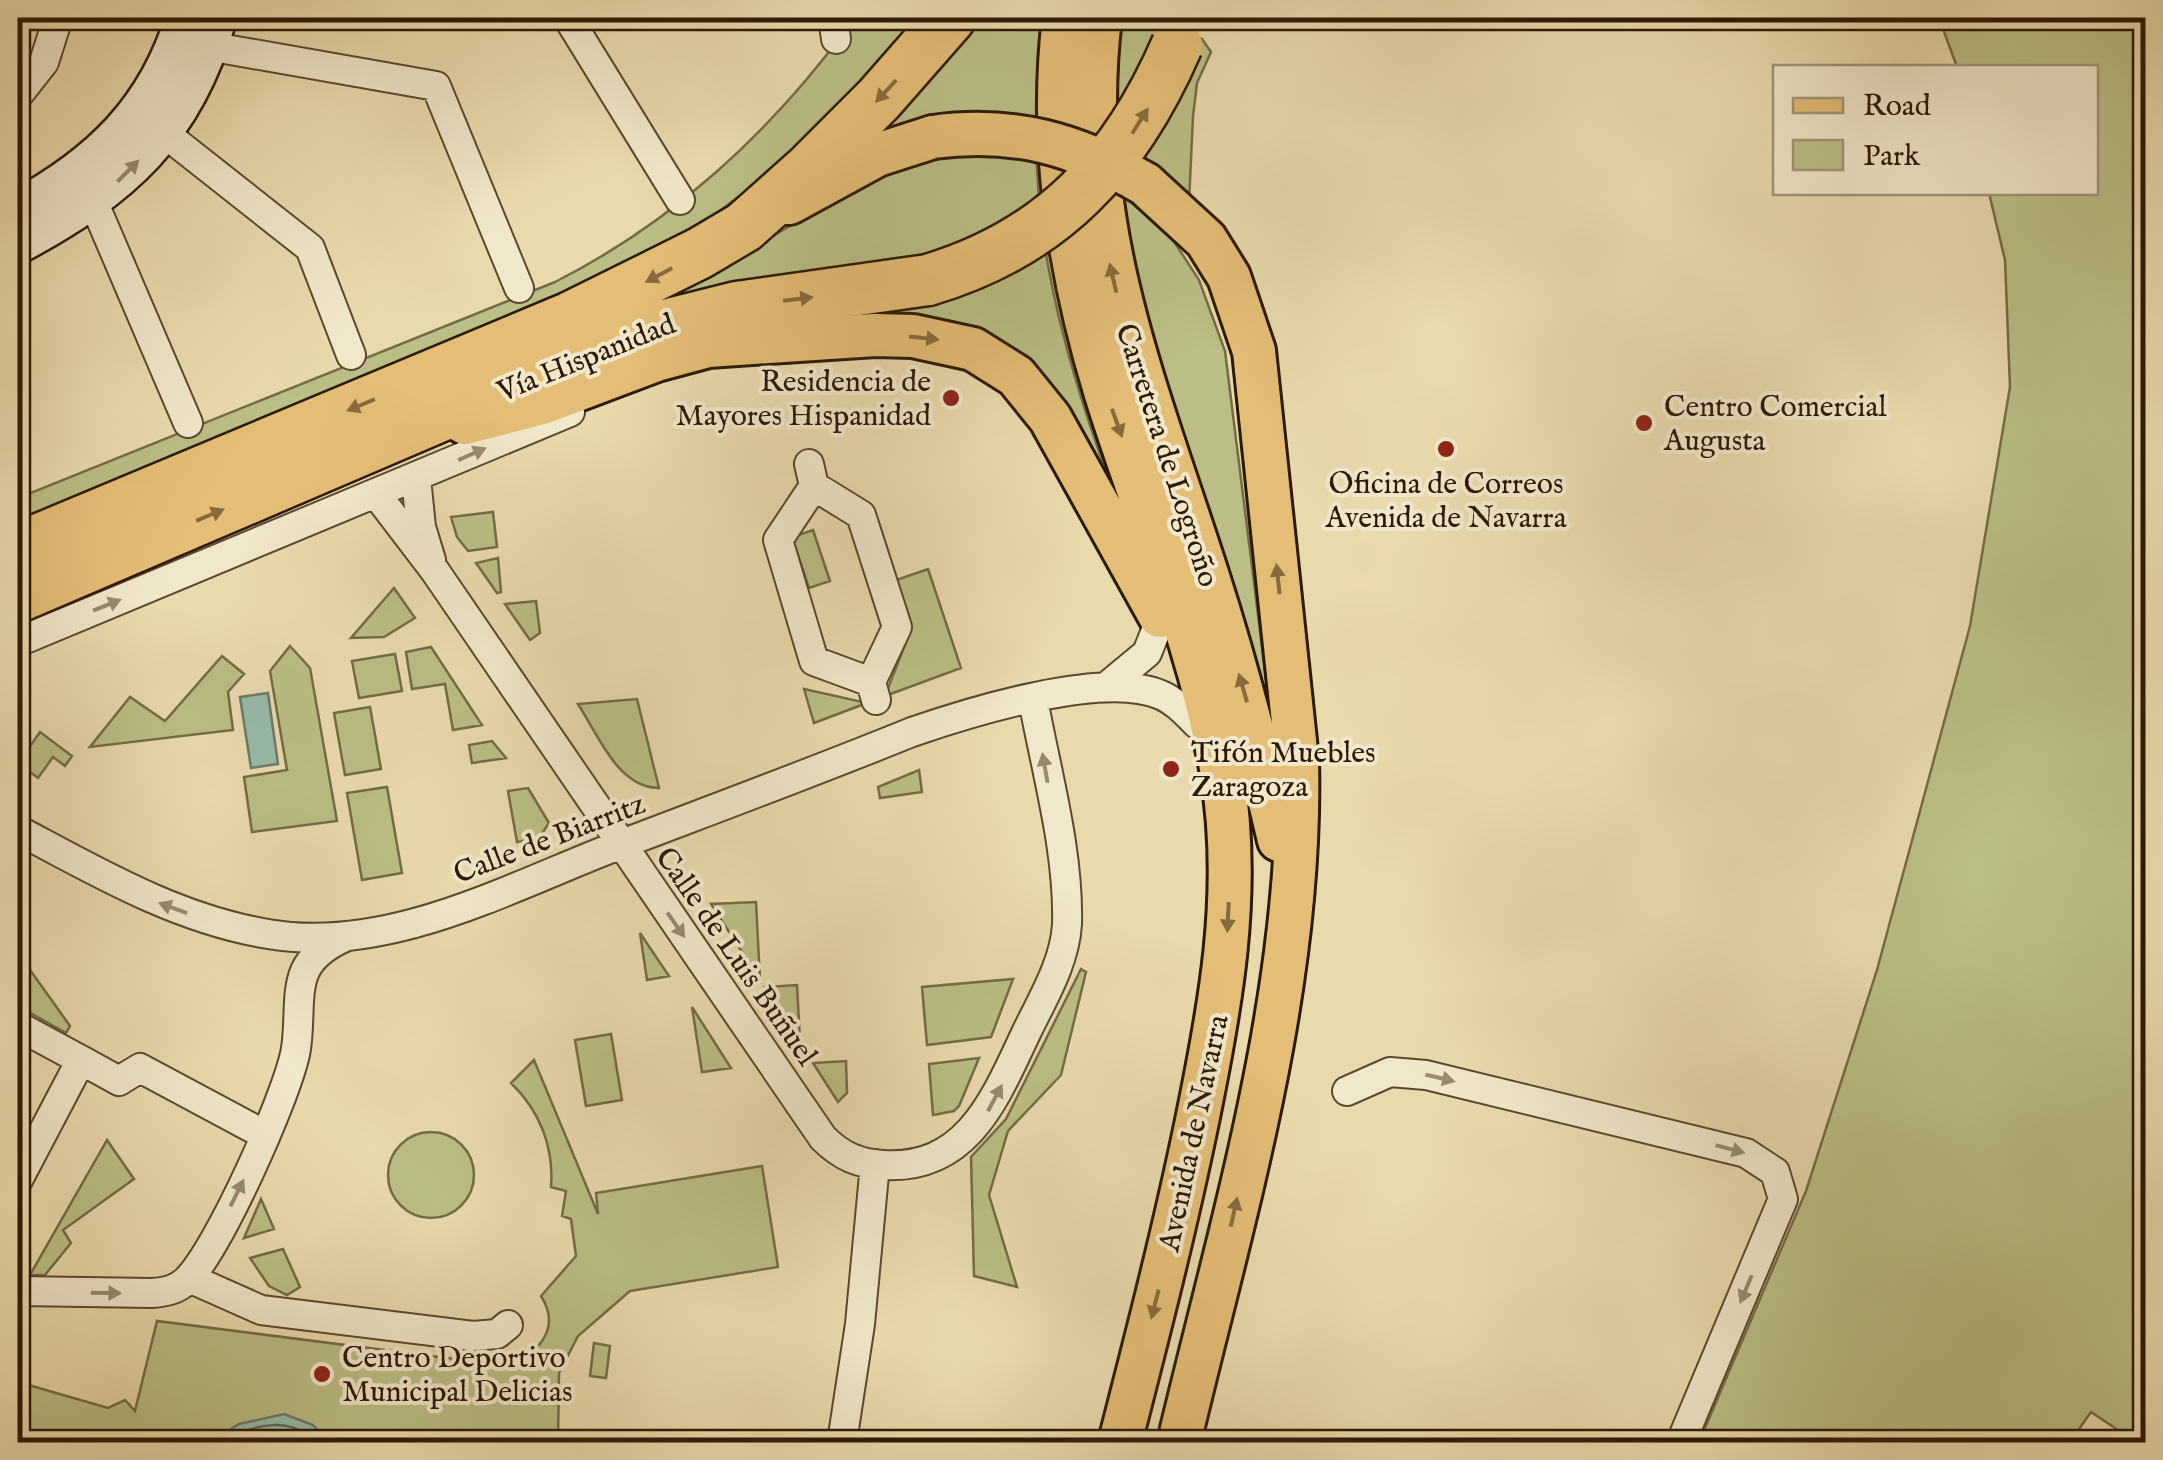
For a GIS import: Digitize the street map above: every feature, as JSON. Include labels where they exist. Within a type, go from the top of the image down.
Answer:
[{"type":"highway","name":"Vía Hispanidad","points":[[18,548],[571,317],[744,227],[850,130],[950,18]]},
{"type":"highway","name":"Vía Hispanidad","points":[[18,597],[637,332],[684,318],[928,280],[997,256],[1067,206],[1135,130],[1181,31]]},
{"type":"main road","name":"Carretera de Logroño","points":[[1064,18],[1058,118],[1069,244],[1106,392],[1170,578],[1206,700],[1228,819]]},
{"type":"main road","name":"Carretera de Logroño","points":[[1100,18],[1096,171],[1115,286],[1237,670],[1262,756],[1290,884]]},
{"type":"main road","name":"Avenida de Navarra","points":[[744,227],[842,172],[933,137],[988,132],[1067,145],[1146,184],[1206,240],[1229,277],[1254,351],[1296,760],[1298,824],[1270,1056],[1179,1442]]},
{"type":"main road","points":[[345,458],[542,403],[684,351],[771,341],[913,336],[973,348],[997,361],[1028,388],[1050,418],[1161,618],[1228,819]]},
{"type":"main road","name":"Avenida de Navarra","points":[[1120,1442],[1176,1221],[1219,1012],[1227,948],[1228,819]]},
{"type":"street","points":[[18,95],[44,62],[58,18]]},
{"type":"street","points":[[568,18],[680,200]]},
{"type":"street","points":[[18,242],[116,184],[163,132],[204,27]]},
{"type":"street","points":[[18,210],[82,172],[133,124],[204,27]]},
{"type":"street","points":[[204,27],[436,86],[519,288]]},
{"type":"street","points":[[163,132],[310,248],[351,356]]},
{"type":"street","points":[[92,200],[188,423]]},
{"type":"street","name":"Vía Hispanidad","points":[[18,642],[615,394],[771,341]]},
{"type":"street","points":[[812,475],[861,514],[887,573],[897,627],[874,691],[814,661],[778,540],[812,475]]},
{"type":"street","name":"Calle de Luis Buñuel","points":[[416,478],[421,527],[435,571]]},
{"type":"street","name":"Calle de Luis Buñuel","points":[[377,495],[435,571],[823,1138],[850,1158],[875,1164],[925,1162],[962,1142],[984,1117],[1064,945],[1064,879],[1033,698]]},
{"type":"street","name":"Calle de Biarritz","points":[[1106,686],[1147,653],[1161,618]]},
{"type":"street","name":"Calle de Biarritz","points":[[18,830],[156,901],[211,922],[267,934],[347,937],[432,917],[912,732],[1033,698],[1106,686],[1163,696],[1197,724]]},
{"type":"street","points":[[267,934],[292,958],[302,979]]},
{"type":"street","points":[[18,1292],[152,1294],[167,1292],[190,1278],[265,1135],[296,1053],[302,979],[319,952],[347,937]]},
{"type":"street","points":[[18,1026],[119,1080],[140,1068],[265,1135]]},
{"type":"street","points":[[18,1180],[81,1060]]},
{"type":"street","points":[[1347,1091],[1373,1076],[1406,1072],[1627,1122],[1757,1158],[1780,1179],[1783,1200],[1682,1442]]},
{"type":"street","points":[[842,1442],[860,1324],[875,1164]]},
{"type":"street","points":[[190,1278],[261,1310],[473,1336],[497,1334],[508,1325]]},
{"type":"green space","points":[[901,18],[926,18],[784,162],[721,210],[662,247],[554,300],[18,522],[18,498],[555,282],[598,258],[679,203],[752,139],[847,28]]},
{"type":"green space","points":[[967,18],[1043,18],[1036,147],[1048,266],[1077,383],[1118,505],[1038,397],[882,319],[891,308],[683,303],[679,292],[867,180],[838,161]]},
{"type":"green space","points":[[1106,18],[1166,18],[1166,25],[1202,39],[1211,52],[1197,83],[1189,202],[1171,237],[1199,280],[1225,351],[1270,711],[1265,712],[1110,238]]},
{"type":"green space","points":[[1939,18],[2145,18],[2145,1442],[2136,1442],[2091,1412],[2070,1442],[1699,1442],[1806,1191],[1877,970],[1970,626],[2010,387],[2005,260],[1989,195],[2098,195],[2098,65],[1956,65]]},
{"type":"green space","points":[[493,512],[497,547],[468,551],[457,537],[451,517]]},
{"type":"green space","points":[[813,530],[830,581],[809,588],[792,537]]},
{"type":"green space","points":[[498,558],[501,592],[497,593],[476,563]]},
{"type":"green space","points":[[928,569],[961,668],[885,696],[910,632],[896,580]]},
{"type":"green space","points":[[394,588],[415,618],[384,637],[351,638]]},
{"type":"green space","points":[[536,601],[540,633],[530,640],[505,604]]},
{"type":"green space","points":[[290,646],[310,668],[337,821],[252,832],[244,777],[287,770],[270,671]]},
{"type":"green space","points":[[431,647],[482,725],[453,730],[445,684],[412,689],[406,652]]},
{"type":"green space","points":[[395,654],[402,691],[359,698],[352,661]]},
{"type":"green space","points":[[222,656],[244,674],[228,692],[233,730],[90,747],[130,697],[165,721]]},
{"type":"green space","points":[[804,689],[867,703],[814,723]]},
{"type":"green space","points":[[637,699],[659,788],[645,786],[621,770],[578,704]]},
{"type":"green space","points":[[370,707],[381,769],[345,775],[334,713]]},
{"type":"green space","points":[[40,732],[72,756],[65,766],[53,757],[38,778],[18,763]]},
{"type":"green space","points":[[492,741],[506,758],[472,763],[469,745]]},
{"type":"green space","points":[[919,770],[922,792],[880,798],[878,787]]},
{"type":"green space","points":[[387,787],[402,873],[362,880],[347,793]]},
{"type":"green space","points":[[528,788],[549,823],[539,838],[517,842],[508,791]]},
{"type":"green space","points":[[756,902],[760,980],[711,904]]},
{"type":"green space","points":[[640,933],[669,976],[647,980]]},
{"type":"green space","points":[[18,953],[70,1026],[66,1033],[18,1006]]},
{"type":"green space","points":[[1081,969],[1086,972],[1061,1075],[1008,1131],[989,1195],[1017,1287],[974,1276],[971,1157],[1006,1119]]},
{"type":"green space","points":[[1013,979],[991,1037],[927,1045],[922,987]]},
{"type":"green space","points":[[797,985],[800,1041],[765,987]]},
{"type":"green space","points":[[692,1007],[731,1068],[702,1072]]},
{"type":"green space","points":[[611,1034],[622,1100],[586,1106],[575,1040]]},
{"type":"green space","points":[[979,1058],[959,1106],[954,1111],[933,1115],[929,1064]]},
{"type":"green space","points":[[534,1060],[598,1214],[596,1193],[762,1166],[778,1267],[630,1291],[578,1336],[559,1373],[558,1442],[18,1442],[18,1382],[108,1408],[125,1400],[135,1411],[157,1321],[502,1365],[535,1349],[549,1321],[541,1296],[576,1256],[571,1219],[562,1216],[566,1191],[551,1187],[550,1158],[543,1130],[530,1105],[511,1083]]},
{"type":"green space","points":[[846,1061],[847,1093],[838,1102],[813,1063]]},
{"type":"green space","points":[[423,1132],[439,1132],[462,1144],[471,1158],[471,1192],[462,1206],[439,1218],[423,1218],[407,1211],[395,1199],[388,1183],[388,1167],[395,1151],[407,1139]]},
{"type":"green space","points":[[107,1140],[134,1179],[63,1230],[71,1243],[45,1275],[30,1275]]},
{"type":"green space","points":[[261,1199],[274,1229],[244,1238]]},
{"type":"green space","points":[[283,1249],[300,1287],[287,1295],[269,1286],[250,1258]]},
{"type":"green space","points":[[594,1343],[610,1346],[606,1378],[590,1376]]},
{"type":"water","points":[[268,693],[278,764],[251,768],[240,697]]},
{"type":"water","points":[[284,1414],[313,1425],[330,1442],[210,1442],[239,1424]]},
{"type":"place","name":"Residencia de Mayores Hispanidad","points":[[951,398]]},
{"type":"place","name":"Centro Comercial Augusta","points":[[1644,423]]},
{"type":"place","name":"Oficina de Correos Avenida de Navarra","points":[[1446,449]]},
{"type":"place","name":"Tifón Muebles Zaragoza","points":[[1171,769]]},
{"type":"place","name":"Centro Deportivo Municipal Delicias","points":[[322,1374]]}]
